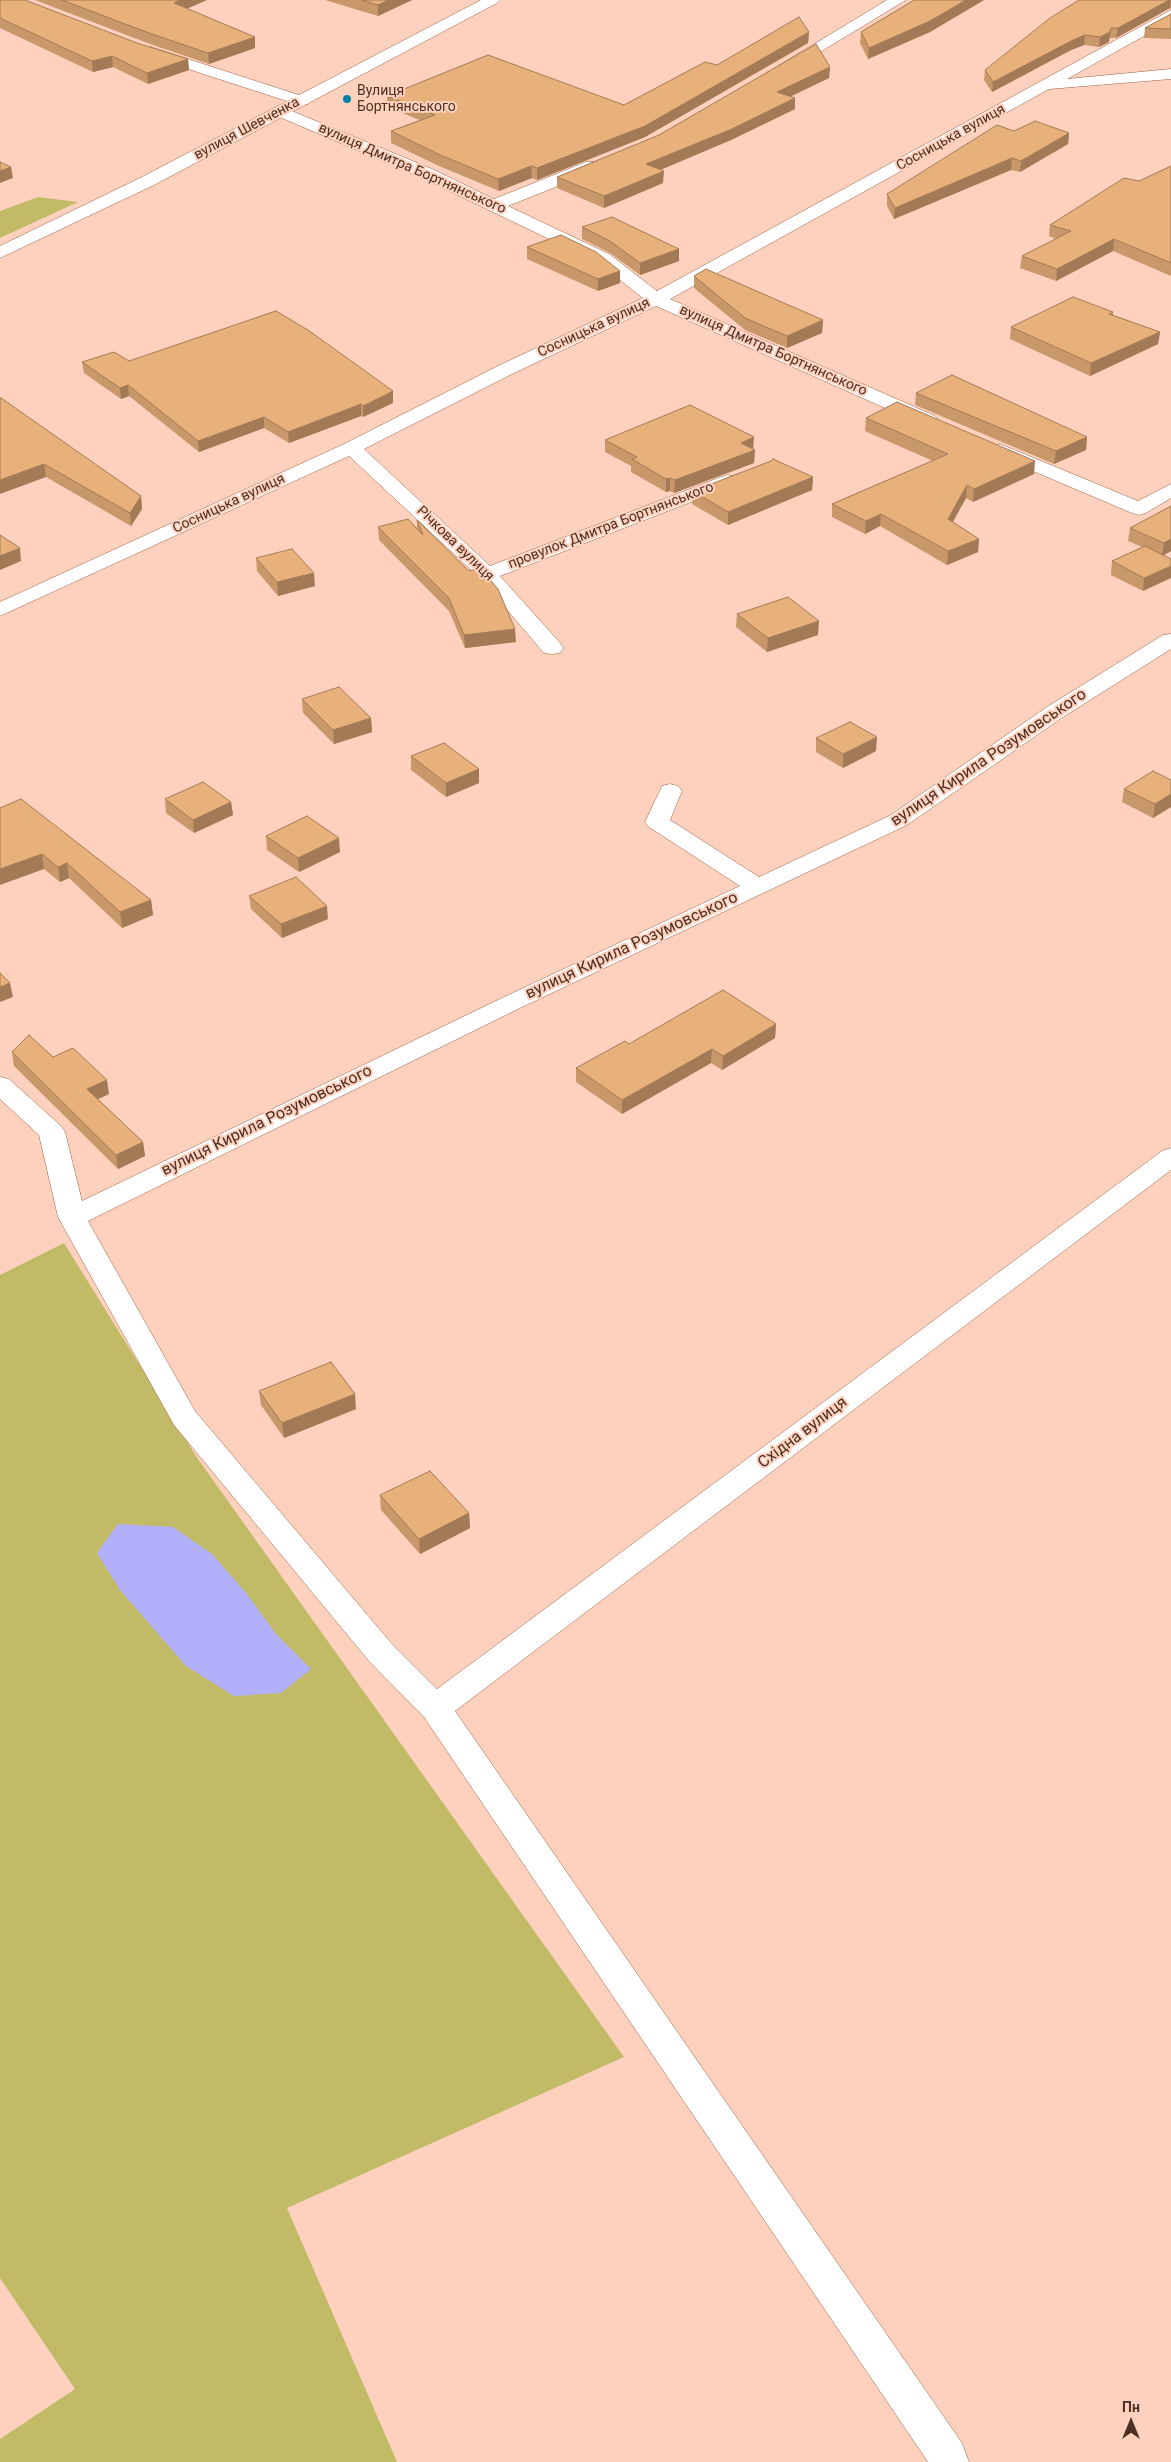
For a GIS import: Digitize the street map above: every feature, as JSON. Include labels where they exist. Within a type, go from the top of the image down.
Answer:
[{"type":"street","name":"вулиця Шевченка","points":[[0,253],[148,182],[492,0]]},
{"type":"street","points":[[776,72],[898,0]]},
{"type":"street","name":"Сосницька вулиця","points":[[0,610],[351,448],[507,369],[656,299],[1171,15]]},
{"type":"street","points":[[137,46],[302,101]]},
{"type":"street","points":[[1044,86],[1171,74]]},
{"type":"street","name":"вулиця Дмитра Бортнянського","points":[[281,112],[426,173],[603,258],[656,299],[946,428]]},
{"type":"street","points":[[494,205],[608,160]]},
{"type":"street","points":[[983,443],[1139,509],[1171,490]]},
{"type":"street","name":"Річкова вулиця","points":[[351,448],[487,574],[552,648]]},
{"type":"street","name":"провулок Дмитра Бортнянського","points":[[487,574],[745,475]]},
{"type":"street","name":"вулиця Кирила Розумовського","points":[[72,1217],[272,1118],[899,820],[1055,712],[1171,640]]},
{"type":"street","points":[[670,791],[658,822],[758,887]]},
{"type":"street","points":[[0,1085],[52,1132],[72,1217],[184,1418],[380,1652],[435,1708],[931,2432],[949,2462]]},
{"type":"street","name":"Східна вулиця","points":[[435,1708],[1171,1157]]},
{"type":"shaded area","points":[[38,197],[78,202],[0,238],[0,211]]},
{"type":"shaded area","points":[[64,1243],[198,1459],[624,2057],[287,2208],[397,2462],[0,2462],[0,2439],[75,2389],[0,2278],[0,1275]]},
{"type":"water","points":[[118,1524],[173,1527],[212,1554],[246,1593],[276,1634],[311,1669],[281,1693],[234,1696],[186,1666],[120,1590],[97,1553]]},
{"type":"building","points":[[0,0],[25,0],[137,43],[188,59],[147,73],[112,56],[92,61],[0,18]]},
{"type":"building","points":[[62,0],[180,0],[174,3],[255,37],[208,53]]},
{"type":"building","points":[[362,0],[388,0],[378,5]]},
{"type":"building","points":[[914,0],[966,0],[930,21],[869,48],[861,32]]},
{"type":"building","points":[[1079,0],[1169,0],[1118,28],[1111,28],[1110,32],[1100,37],[1085,35],[1073,40],[993,82],[985,70],[1050,18]]},
{"type":"building","points":[[1171,14],[1171,29],[1145,28]]},
{"type":"building","points":[[799,17],[809,32],[645,126],[537,168],[531,166],[498,179],[438,154],[391,131],[435,115],[387,96],[488,55],[624,105],[705,62],[717,65]]},
{"type":"building","points":[[816,44],[830,67],[777,92],[795,98],[732,129],[646,164],[664,171],[604,196],[557,177],[659,135]]},
{"type":"building","points":[[1035,121],[1069,133],[1021,161],[1012,158],[895,208],[887,194],[997,125],[1014,131]]},
{"type":"building","points":[[0,162],[11,167],[0,171]]},
{"type":"building","points":[[1171,166],[1171,263],[1114,239],[1057,269],[1022,256],[1071,231],[1050,225],[1124,178],[1139,181]]},
{"type":"building","points":[[612,217],[679,249],[640,263],[610,241],[582,227]]},
{"type":"building","points":[[561,235],[596,252],[620,271],[598,279],[527,247]]},
{"type":"building","points":[[706,269],[823,320],[787,336],[745,318],[694,276]]},
{"type":"building","points":[[1073,297],[1113,312],[1109,314],[1160,332],[1091,363],[1011,327]]},
{"type":"building","points":[[276,311],[308,330],[393,391],[363,406],[361,404],[288,432],[264,417],[198,441],[128,385],[120,388],[82,362],[114,352],[129,361]]},
{"type":"building","points":[[952,375],[1087,437],[1056,451],[916,393]]},
{"type":"building","points":[[1,398],[141,496],[130,513],[44,464],[0,480]]},
{"type":"building","points":[[897,402],[1035,461],[974,489],[967,485],[948,519],[979,539],[948,551],[881,514],[866,521],[832,504],[948,454],[866,418]]},
{"type":"building","points":[[690,405],[754,437],[741,443],[755,450],[675,480],[666,479],[632,459],[637,457],[605,440]]},
{"type":"building","points":[[773,459],[813,477],[728,512],[693,491],[771,461]]},
{"type":"building","points":[[1171,506],[1171,539],[1164,543],[1130,528]]},
{"type":"building","points":[[408,519],[423,535],[417,520],[469,571],[480,568],[498,589],[515,629],[464,635],[449,598],[378,527]]},
{"type":"building","points":[[0,535],[20,548],[0,556]]},
{"type":"building","points":[[1145,546],[1171,559],[1171,566],[1144,578],[1112,561]]},
{"type":"building","points":[[292,549],[314,573],[277,582],[256,558]]},
{"type":"building","points":[[788,597],[819,621],[768,638],[737,614]]},
{"type":"building","points":[[339,687],[371,718],[333,730],[302,699]]},
{"type":"building","points":[[850,722],[877,737],[843,754],[816,738]]},
{"type":"building","points":[[444,743],[479,769],[446,783],[411,756]]},
{"type":"building","points":[[1153,771],[1171,780],[1171,794],[1155,804],[1124,789]]},
{"type":"building","points":[[203,782],[231,802],[193,820],[165,799]]},
{"type":"building","points":[[21,799],[151,900],[120,912],[67,863],[58,867],[42,854],[0,869],[0,808]]},
{"type":"building","points":[[307,816],[339,838],[298,858],[266,836]]},
{"type":"building","points":[[296,877],[327,906],[281,924],[249,896]]},
{"type":"building","points":[[0,973],[10,983],[0,987]]},
{"type":"building","points":[[723,990],[776,1024],[723,1056],[712,1049],[622,1100],[576,1068],[625,1041],[629,1044]]},
{"type":"building","points":[[29,1035],[53,1057],[73,1048],[107,1080],[87,1089],[143,1142],[116,1155],[12,1052]]},
{"type":"building","points":[[331,1362],[355,1394],[282,1423],[259,1391]]},
{"type":"building","points":[[430,1471],[469,1513],[419,1539],[380,1495]]},
{"type":"place","name":"Вулиця Бортнянського","points":[[347,99]]}]
